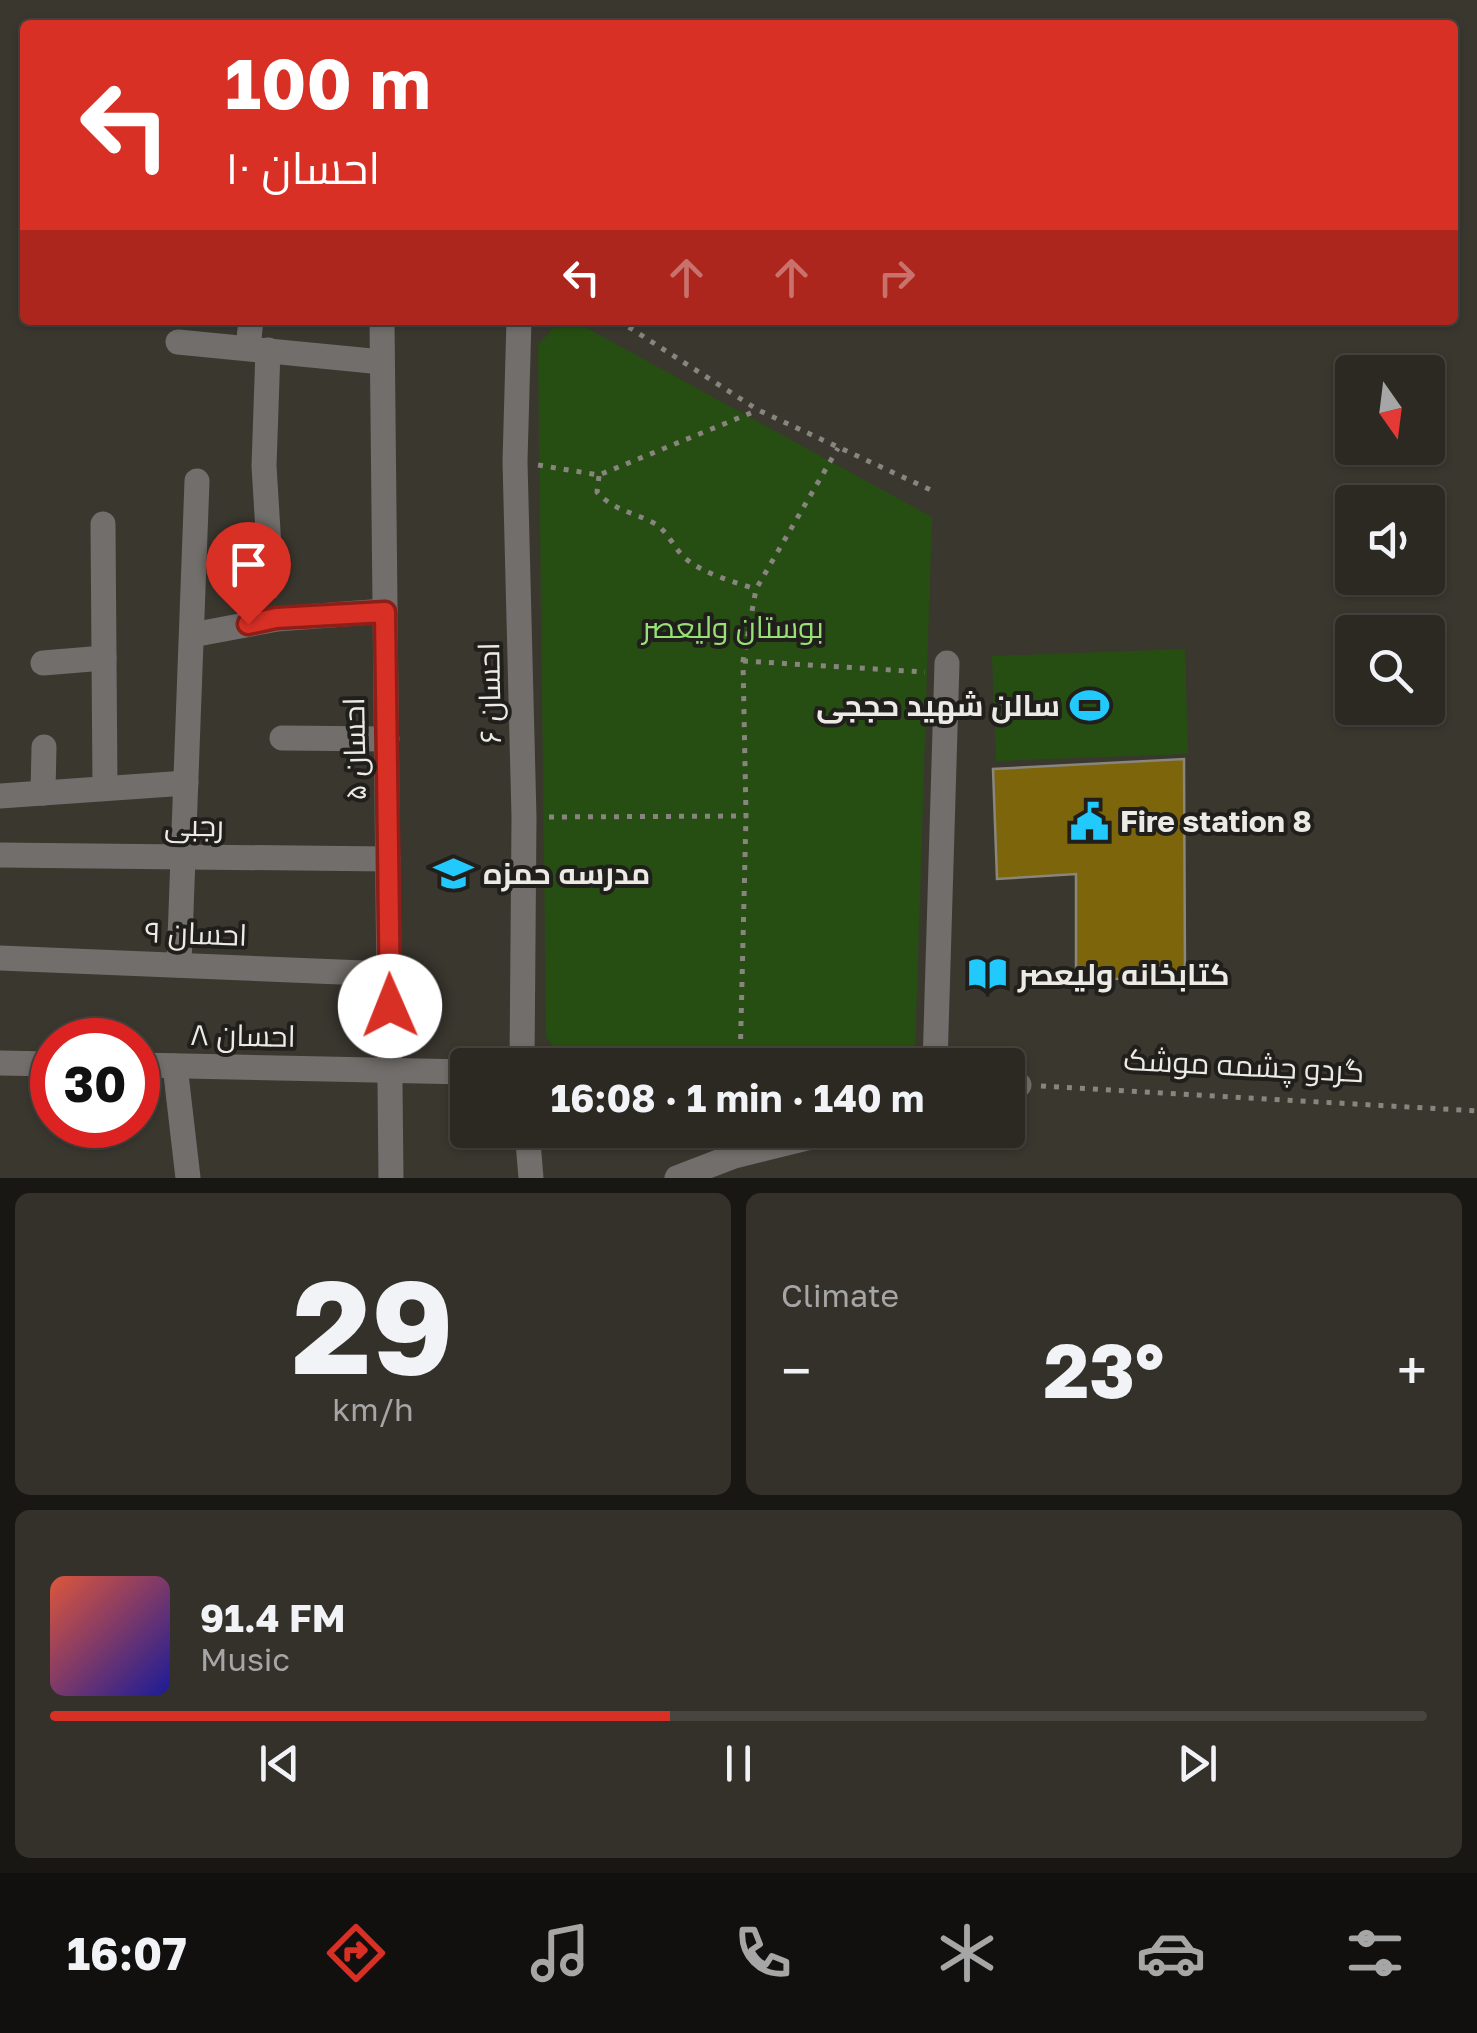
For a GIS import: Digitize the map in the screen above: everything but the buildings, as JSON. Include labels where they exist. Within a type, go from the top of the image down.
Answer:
[{"type":"street","points":[[252,325],[258,349],[268,546]]},
{"type":"street","name":"احسان ۵","points":[[382,325],[392,1178]]},
{"type":"street","name":"احسان ۶","points":[[519,325],[515,461],[524,817],[522,1048]]},
{"type":"street","points":[[178,342],[382,362]]},
{"type":"street","points":[[179,965],[197,481]]},
{"type":"street","points":[[104,524],[104,788]]},
{"type":"street","points":[[192,635],[276,618],[385,612]]},
{"type":"street","points":[[42,663],[104,658]]},
{"type":"street","points":[[936,1048],[947,668]]},
{"type":"street","points":[[282,738],[386,739]]},
{"type":"street","points":[[44,747],[44,793]]},
{"type":"street","name":"رجبی","points":[[0,796],[186,783]]},
{"type":"street","name":"رجبی","points":[[0,855],[388,859]]},
{"type":"street","name":"احسان ۹","points":[[0,958],[389,974]]},
{"type":"street","points":[[0,1062],[30,1063]]},
{"type":"street","name":"احسان ۸","points":[[160,1066],[450,1072]]},
{"type":"street","points":[[176,1066],[188,1178]]},
{"type":"street","points":[[528,1148],[530,1178]]},
{"type":"street","points":[[677,1178],[766,1148]]},
{"type":"path","points":[[626,325],[758,410],[932,491]]},
{"type":"path","points":[[515,461],[599,475],[758,410]]},
{"type":"path","points":[[740,1048],[746,816],[744,661],[756,589],[838,448]]},
{"type":"path","points":[[599,475],[597,492],[607,503],[653,522],[684,558],[724,579],[756,589]]},
{"type":"path","points":[[268,546],[276,618]]},
{"type":"path","points":[[744,661],[947,668]]},
{"type":"path","points":[[524,817],[746,816]]},
{"type":"path","name":"گردو چشمه موشک","points":[[1025,1086],[1477,1111]]},
{"type":"green space","name":"بوستان ولیعصر","points":[[556,325],[585,327],[932,517],[915,1048],[554,1048],[546,1037],[538,345]]},
{"type":"green space","name":"سالن شهید حججی","points":[[1185,649],[1188,754],[996,761],[992,656]]},
{"type":"place","name":"سالن شهید حججی","points":[[1090,705]]},
{"type":"place","name":"Fire station 8","points":[[1090,821]]},
{"type":"place","name":"مدرسه حمزه","points":[[453,873]]},
{"type":"place","name":"کتابخانه ولیعصر","points":[[988,974]]},
{"type":"route","points":[[248,624],[276,618],[385,612],[390,1006]]}]
